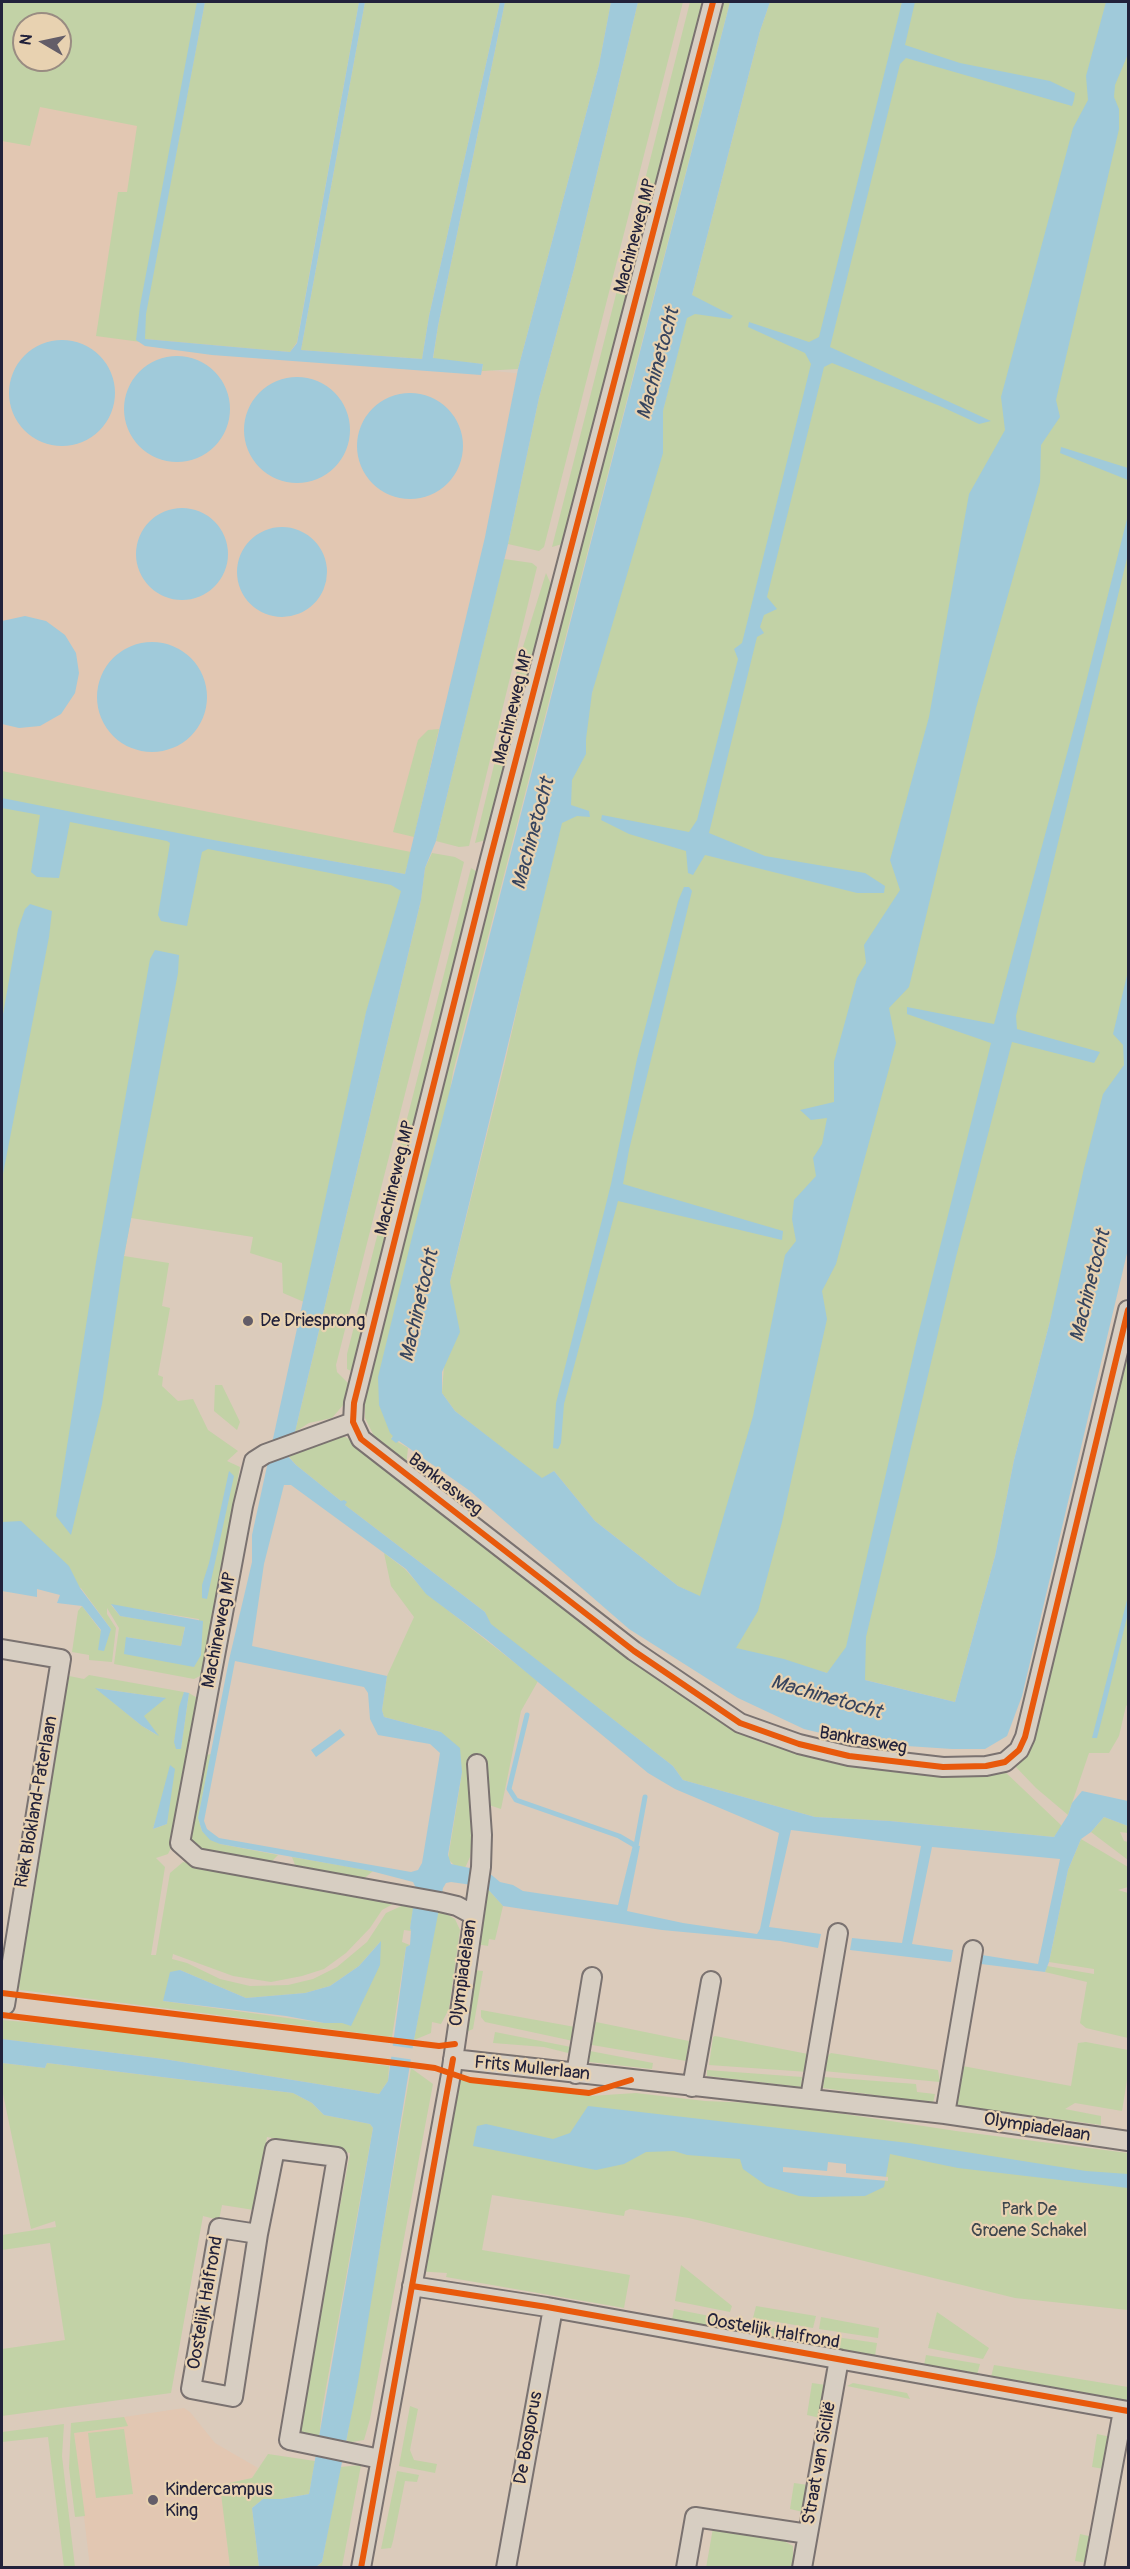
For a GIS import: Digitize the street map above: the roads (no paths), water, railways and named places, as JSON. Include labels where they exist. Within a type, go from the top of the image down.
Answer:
[{"type":"street","name":"Machineweg MP","points":[[472,1914],[457,1906],[440,1902],[197,1858],[180,1843],[254,1461],[265,1454],[353,1422],[354,1403],[493,848],[714,2]]},
{"type":"street","name":"Bankrasweg","points":[[353,1422],[362,1439],[634,1651],[740,1723],[800,1744],[849,1756],[943,1767],[986,1766],[1005,1762],[1019,1750],[1025,1737],[1128,1310]]},
{"type":"street","name":"Riek Blokland-Paterlaan","points":[[2,1649],[61,1659],[3,2005]]},
{"type":"street","name":"Olympiadelaan","points":[[477,1764],[482,1835],[481,1867],[472,1914],[453,2060],[692,2087],[748,2090],[945,2114],[1128,2141]]},
{"type":"street","points":[[810,2098],[838,1933]]},
{"type":"street","points":[[945,2114],[973,1950]]},
{"type":"street","points":[[576,2074],[592,1977]]},
{"type":"street","points":[[692,2087],[711,1982]]},
{"type":"street","points":[[361,2568],[453,2060]]},
{"type":"street","name":"Oostelijk Halfrond","points":[[258,2234],[219,2228],[191,2390],[233,2397],[258,2234],[275,2149],[337,2157],[289,2440],[380,2459]]},
{"type":"street","name":"Oostelijk Halfrond","points":[[412,2286],[553,2308],[1126,2411]]},
{"type":"street","name":"De Bosporus","points":[[506,2568],[553,2308]]},
{"type":"street","name":"Straat van Sicilië","points":[[802,2568],[839,2359]]},
{"type":"street","points":[[1094,2568],[1126,2411]]},
{"type":"street","points":[[686,2568],[695,2517],[808,2534]]},
{"type":"water","points":[[197,2],[205,2],[146,314],[145,339],[290,352],[297,343],[359,2],[365,2],[301,350],[422,359],[429,316],[500,2],[505,2],[433,358],[483,364],[481,375],[212,355],[145,346],[136,340],[140,306]]},
{"type":"water","points":[[611,2],[638,2],[574,269],[539,398],[508,544],[436,841],[425,868],[421,900],[295,1432],[286,1454],[296,1465],[341,1501],[347,1502],[345,1505],[485,1612],[491,1624],[673,1766],[683,1780],[815,1817],[890,1821],[1054,1837],[1068,1815],[1072,1803],[1082,1791],[1128,1801],[1128,1826],[1104,1817],[1091,1832],[1081,1839],[1068,1870],[1045,1972],[981,1964],[982,1955],[1038,1964],[1060,1859],[932,1847],[912,1944],[953,1950],[951,1962],[850,1950],[852,1938],[902,1943],[921,1846],[791,1830],[769,1927],[821,1934],[818,1948],[780,1941],[662,1930],[503,1906],[486,1887],[446,1883],[443,1888],[414,2040],[358,2382],[322,2562],[316,2567],[259,2567],[252,2508],[263,2499],[281,2499],[309,2494],[373,2128],[370,2124],[324,2115],[312,2103],[293,2093],[47,2063],[45,2068],[2,2063],[2,2039],[164,2059],[379,2094],[388,2081],[406,1947],[410,1945],[416,1888],[413,1882],[371,1871],[220,1844],[210,1840],[202,1831],[198,1818],[229,1660],[252,1562],[252,1535],[366,1012],[401,891],[391,885],[208,849],[202,852],[187,926],[161,921],[158,915],[170,843],[70,822],[59,878],[37,877],[31,872],[40,815],[2,808],[2,798],[208,839],[405,874],[485,537],[518,369],[599,65]],"holes":[[[284,1485],[291,1485],[406,1569],[426,1594],[486,1639],[648,1773],[675,1789],[779,1833],[760,1929],[757,1934],[683,1923],[627,1911],[640,1846],[633,1845],[618,1905],[523,1891],[513,1885],[500,1882],[488,1872],[451,1864],[448,1855],[462,1772],[460,1748],[441,1732],[384,1717],[382,1710],[387,1676],[252,1646],[264,1564]],[[235,1661],[364,1687],[368,1693],[370,1719],[378,1735],[430,1744],[440,1753],[422,1863],[418,1870],[411,1872],[219,1838],[207,1829],[204,1821]]]},
{"type":"water","name":"Machinetocht","points":[[730,2],[770,2],[760,31],[692,295],[733,316],[730,319],[695,314],[687,318],[663,411],[663,453],[592,693],[586,754],[572,780],[571,805],[589,811],[590,817],[577,816],[562,823],[450,1282],[460,1332],[442,1372],[442,1393],[455,1411],[542,1478],[554,1471],[595,1521],[678,1586],[700,1596],[753,1416],[785,1255],[796,1241],[792,1219],[794,1200],[816,1176],[813,1158],[822,1144],[827,1118],[811,1120],[800,1110],[834,1102],[834,1062],[857,978],[866,963],[864,945],[900,890],[890,860],[929,717],[969,494],[1005,430],[1001,397],[1073,128],[1088,100],[1086,76],[1106,2],[1128,2],[1128,54],[1115,85],[1114,97],[1119,109],[1119,129],[1056,400],[1060,417],[1041,445],[1040,482],[976,708],[909,987],[889,1008],[896,1043],[836,1264],[822,1291],[827,1319],[782,1522],[758,1611],[736,1648],[784,1659],[827,1673],[846,1647],[917,1339],[991,1043],[907,1014],[907,1007],[994,1024],[1083,694],[1128,515],[1128,554],[1016,1016],[1017,1029],[1100,1052],[1094,1063],[1012,1042],[956,1257],[866,1637],[865,1680],[955,1702],[995,1556],[1014,1460],[1050,1321],[1103,1094],[1124,1065],[1123,1045],[1113,1034],[1128,971],[1128,1249],[1022,1696],[1007,1736],[985,1749],[862,1743],[804,1729],[738,1698],[629,1629],[470,1491],[399,1441],[396,1443],[391,1439],[393,1436],[379,1405],[378,1377],[413,1233]]},
{"type":"water","points":[[902,2],[915,2],[905,45],[960,63],[1050,81],[1075,93],[1074,100],[1072,106],[906,58],[900,64],[830,347],[991,421],[979,424],[832,363],[824,367],[767,597],[777,609],[764,615],[760,627],[764,633],[757,637],[709,833],[765,856],[865,873],[885,886],[884,893],[857,893],[705,855],[693,875],[688,873],[686,851],[629,834],[601,820],[602,815],[689,832],[697,820],[738,659],[734,649],[742,643],[811,364],[805,353],[748,327],[749,322],[809,342],[819,337]]},
{"type":"water","points":[[62,340],[82,344],[99,356],[111,373],[115,393],[111,413],[99,430],[82,442],[62,446],[42,442],[25,430],[13,413],[9,393],[13,373],[25,356],[42,344]]},
{"type":"water","points":[[177,356],[197,360],[214,372],[226,389],[230,409],[226,429],[214,446],[197,458],[177,462],[157,458],[140,446],[128,429],[124,409],[128,389],[140,372],[157,360]]},
{"type":"water","points":[[297,377],[317,381],[334,393],[346,410],[350,430],[346,450],[334,467],[317,479],[297,483],[277,479],[260,467],[248,450],[244,430],[248,410],[260,393],[277,381]]},
{"type":"water","points":[[410,393],[430,397],[447,409],[459,426],[463,446],[459,466],[447,483],[430,495],[410,499],[390,495],[373,483],[361,466],[357,446],[361,426],[373,409],[390,397]]},
{"type":"water","points":[[1061,447],[1128,468],[1128,480],[1060,453]]},
{"type":"water","points":[[182,508],[200,511],[215,521],[225,536],[228,554],[225,572],[215,587],[200,597],[182,600],[164,597],[149,587],[139,572],[136,554],[139,536],[149,521],[164,511]]},
{"type":"water","points":[[282,527],[299,530],[314,540],[324,555],[327,572],[324,589],[314,604],[299,614],[282,617],[265,614],[250,604],[240,589],[237,572],[240,555],[250,540],[265,530]]},
{"type":"water","points":[[25,616],[46,621],[65,635],[76,653],[79,673],[75,693],[61,714],[40,726],[19,728],[2,724],[2,621]]},
{"type":"water","points":[[152,642],[173,646],[191,658],[203,676],[207,697],[203,718],[191,736],[173,748],[152,752],[131,748],[113,736],[101,718],[97,697],[101,676],[113,658],[131,646]]},
{"type":"water","points":[[684,887],[689,887],[692,891],[629,1150],[623,1184],[783,1231],[782,1240],[618,1201],[564,1404],[561,1443],[558,1449],[553,1448],[556,1403],[611,1184],[637,1059],[678,901]]},
{"type":"water","points":[[30,904],[52,911],[49,937],[2,1179],[2,1020],[18,929],[25,909]]},
{"type":"water","points":[[155,950],[179,955],[178,973],[124,1256],[102,1404],[71,1535],[56,1516],[96,1262],[150,959]]},
{"type":"water","points":[[229,1471],[234,1476],[207,1599],[202,1598],[202,1585]]},
{"type":"water","points":[[21,1521],[69,1566],[80,1588],[111,1629],[104,1651],[98,1650],[101,1630],[82,1606],[57,1603],[60,1595],[37,1589],[37,1597],[2,1591],[2,1522]]},
{"type":"water","points":[[1128,1596],[1128,1613],[1108,1695],[1097,1738],[1092,1738]]},
{"type":"water","points":[[111,1604],[203,1621],[201,1655],[194,1667],[124,1654],[126,1637],[181,1646],[185,1627],[120,1616]]},
{"type":"water","points":[[95,1688],[166,1698],[144,1716],[159,1736],[142,1726]]},
{"type":"water","points":[[184,1692],[189,1693],[181,1749],[176,1749],[174,1742],[179,1707]]},
{"type":"water","points":[[340,1729],[345,1735],[316,1757],[311,1750]]},
{"type":"water","points":[[170,1765],[175,1769],[167,1824],[153,1829]]},
{"type":"water","points":[[381,1941],[380,1965],[351,2026],[163,2001],[170,1972],[180,1970],[246,1998],[305,1993],[330,1986],[359,1966]]},
{"type":"water","points":[[588,2106],[909,2143],[1086,2171],[1128,2174],[1128,2188],[958,2168],[890,2154],[884,2187],[865,2196],[813,2197],[799,2196],[767,2186],[743,2169],[740,2159],[687,2155],[674,2151],[646,2152],[624,2164],[596,2170],[473,2146],[477,2126],[486,2124],[553,2139],[570,2133]]},
{"type":"waterway","points":[[527,1715],[509,1789],[516,1800],[619,1836],[636,1846],[645,1797]]},
{"type":"place","name":"De Driesprong","points":[[248,1321]]},
{"type":"place","name":"Kindercampus King","points":[[153,2500]]},
{"type":"park label","name":"Park De Groene Schakel","points":[[1029,2220]]}]
